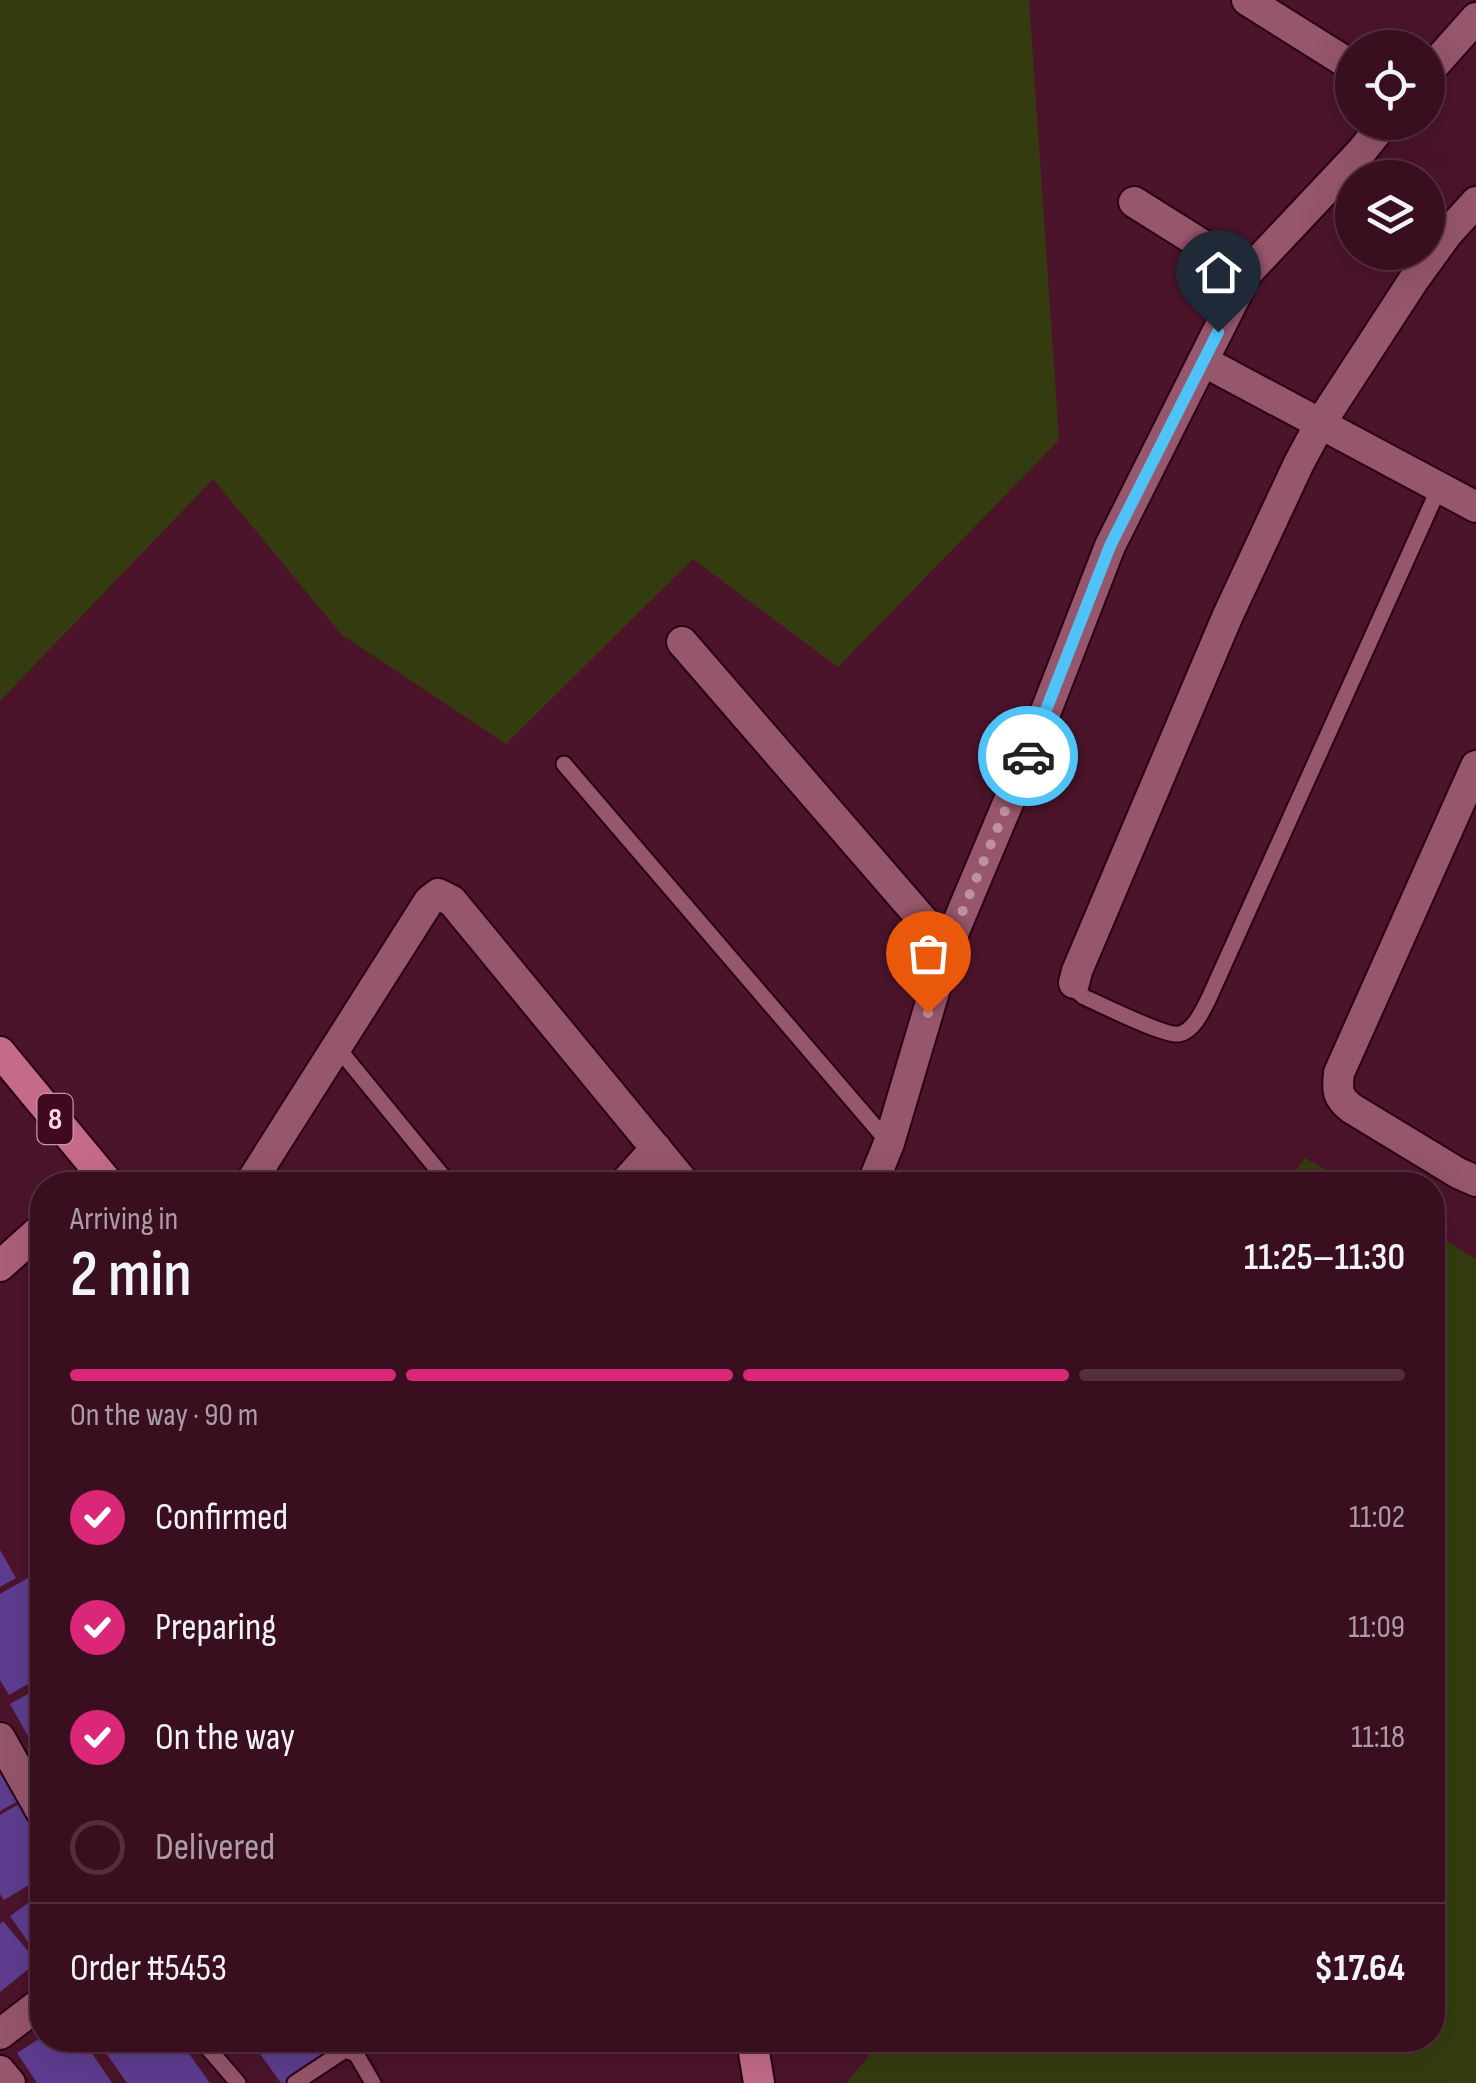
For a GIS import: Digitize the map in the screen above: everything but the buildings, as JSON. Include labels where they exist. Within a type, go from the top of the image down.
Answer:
[{"type":"main road","name":"8","points":[[0,1052],[93,1172]]},
{"type":"main road","points":[[754,2052],[760,2083]]},
{"type":"street","points":[[1247,0],[1335,55]]},
{"type":"street","points":[[1445,53],[1476,18]]},
{"type":"street","points":[[878,1172],[890,1143],[947,948],[1110,546],[1248,273],[1371,140]]},
{"type":"street","points":[[1134,202],[1248,273]]},
{"type":"street","points":[[1074,983],[1228,616],[1320,424],[1447,234],[1476,202]]},
{"type":"street","points":[[1203,361],[1476,508]]},
{"type":"street","points":[[682,642],[947,948]]},
{"type":"street","points":[[1476,766],[1338,1073],[1337,1087],[1341,1100],[1351,1108],[1476,1181]]},
{"type":"street","points":[[257,1172],[429,901],[441,894],[452,901],[675,1172]]},
{"type":"street","points":[[635,1172],[656,1148]]},
{"type":"street","points":[[0,1266],[30,1239]]},
{"type":"street","points":[[0,1738],[30,1792]]},
{"type":"street","points":[[0,2034],[30,2011]]},
{"type":"street","points":[[0,2071],[10,2083]]},
{"type":"lane","points":[[1074,983],[1084,997],[1169,1034],[1178,1035],[1194,1024],[1439,488]]},
{"type":"lane","points":[[564,764],[890,1143]]},
{"type":"lane","points":[[337,1046],[439,1172]]},
{"type":"lane","points":[[211,2052],[238,2083]]},
{"type":"lane","points":[[294,2083],[343,2052]]},
{"type":"lane","points":[[351,2052],[373,2083]]},
{"type":"green space","points":[[0,0],[1029,0],[1059,440],[838,667],[693,559],[506,744],[342,635],[213,479],[0,701]]},
{"type":"green space","points":[[1305,1158],[1329,1172],[1295,1172]]},
{"type":"green space","points":[[1445,1240],[1476,1259],[1476,2083],[846,2083],[872,2052],[1445,2052]]},
{"type":"way so far","points":[[928,1013],[947,948],[1028,756]]},
{"type":"route","points":[[1028,756],[1110,546],[1218,332]]}]
